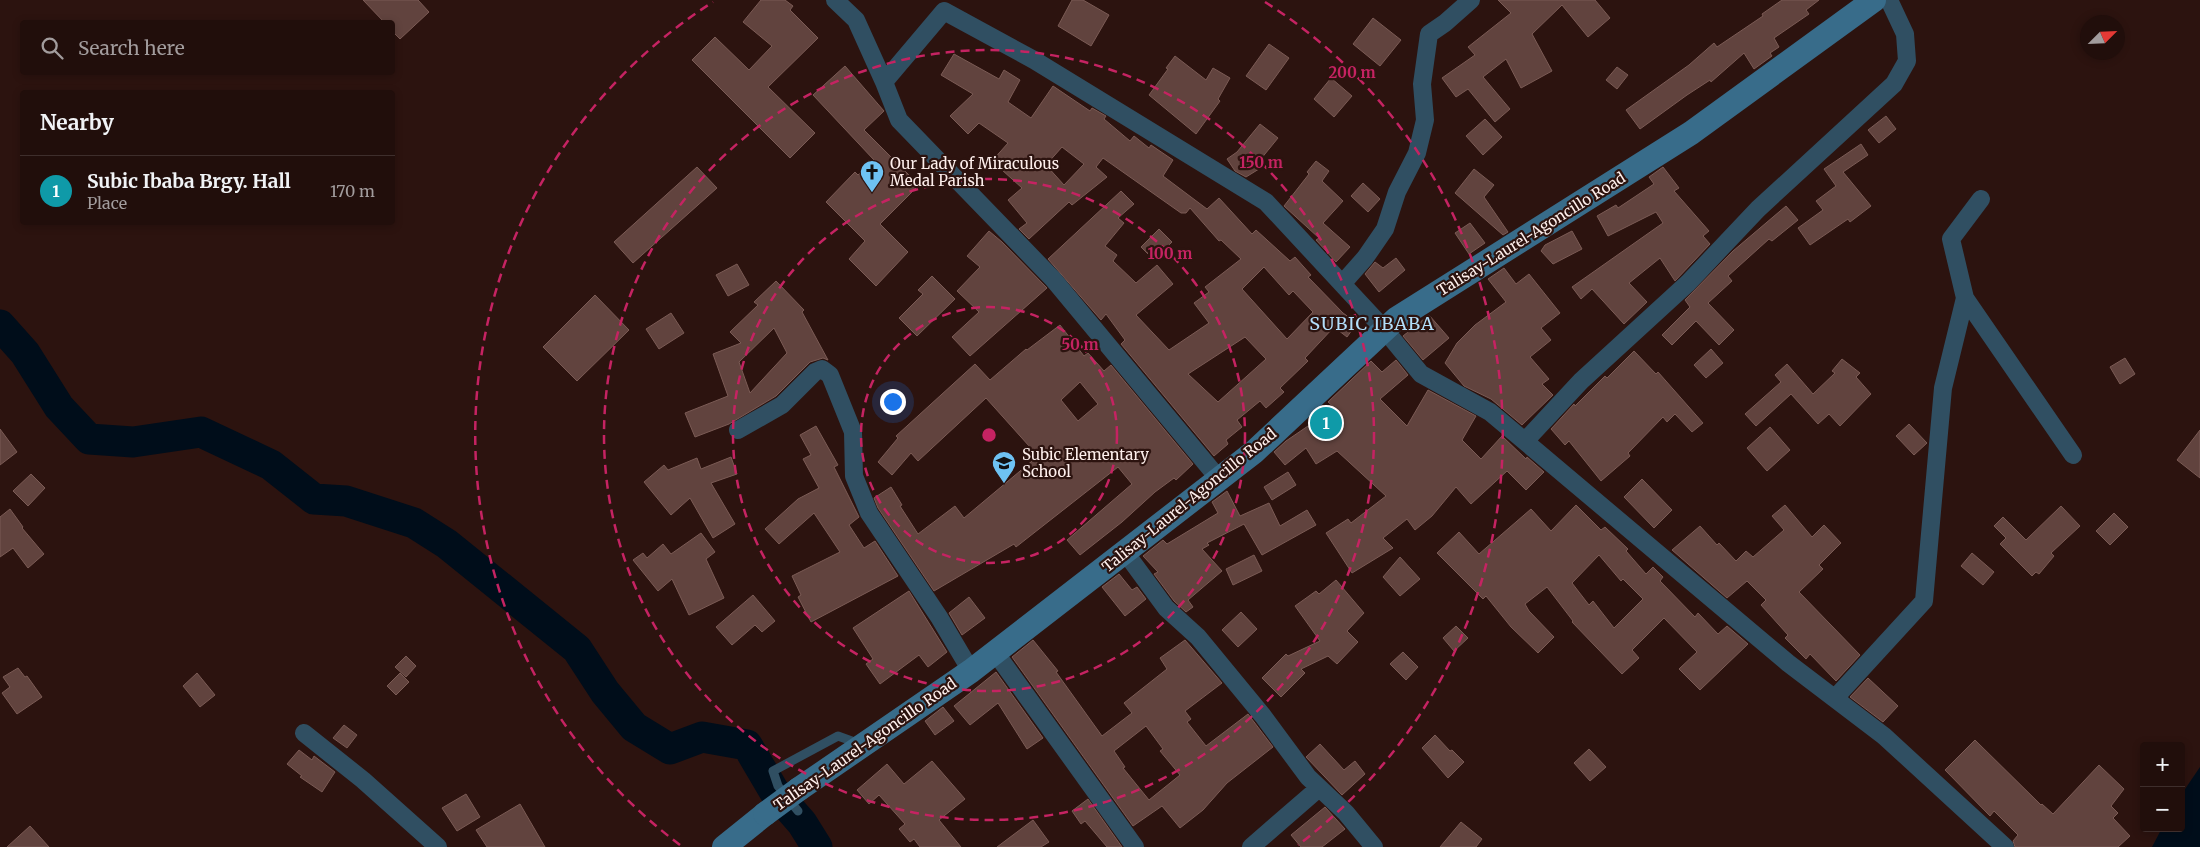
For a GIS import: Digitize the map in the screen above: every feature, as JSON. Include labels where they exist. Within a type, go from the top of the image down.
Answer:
[{"type":"main road","name":"Talisay-Laurel-Agoncillo Road","points":[[724,847],[765,814],[798,800],[863,744],[971,671],[1254,452],[1384,329],[1404,314],[1691,133],[1874,0]]},
{"type":"street","points":[[835,0],[856,20],[899,120],[1053,279],[1219,479]]},
{"type":"street","points":[[1342,284],[1365,258],[1385,229],[1397,192],[1417,153],[1425,120],[1422,84],[1429,34],[1446,23],[1471,0]]},
{"type":"street","points":[[1525,441],[1581,381],[1688,282],[1758,209],[1894,84],[1907,61],[1905,34],[1889,0]]},
{"type":"street","points":[[884,82],[946,5],[1266,202],[1384,329],[1421,374],[1490,412],[1781,657],[1884,736],[2005,847]]},
{"type":"street","points":[[1981,199],[1952,239],[1966,298],[2073,455]]},
{"type":"street","points":[[1835,698],[1924,601],[1943,388],[1966,298]]},
{"type":"street","points":[[738,430],[782,405],[815,372],[822,369],[830,375],[854,432],[854,476],[869,513],[939,617],[971,671]]},
{"type":"street","points":[[1125,552],[1166,608],[1198,637],[1263,716],[1308,777],[1346,812],[1374,847]]},
{"type":"street","points":[[995,652],[1135,847]]},
{"type":"street","points":[[304,733],[363,780],[438,847]]},
{"type":"street","points":[[1251,847],[1320,788]]},
{"type":"lane","points":[[798,800],[778,786],[773,771],[838,736],[863,744]]},
{"type":"water","points":[[2200,767],[2200,847],[2152,847],[2160,832],[2185,832],[2185,789]]},
{"type":"building","points":[[363,0],[418,0],[429,12],[400,39],[395,34],[395,20],[382,20]]},
{"type":"building","points":[[761,0],[785,0],[793,6],[790,10],[818,38],[768,87],[815,133],[790,158],[692,60],[715,37],[749,70],[772,46],[743,22]]},
{"type":"building","points":[[1072,0],[1083,0],[1109,15],[1091,46],[1058,26]]},
{"type":"building","points":[[1498,0],[1595,0],[1610,18],[1588,37],[1562,5],[1532,34],[1552,71],[1521,88],[1506,59],[1483,77],[1510,109],[1495,122],[1468,89],[1456,97],[1442,78],[1475,55],[1468,47],[1511,13]]},
{"type":"building","points":[[1782,0],[1819,0],[1806,10],[1809,14],[1774,38],[1779,47],[1770,53],[1772,56],[1754,69],[1744,53],[1711,82],[1710,80],[1687,95],[1640,129],[1626,110],[1689,65],[1714,43],[1717,47],[1763,16],[1762,14]]},
{"type":"building","points":[[1373,18],[1401,40],[1380,66],[1353,44]]},
{"type":"building","points":[[1269,44],[1289,58],[1266,90],[1246,76]]},
{"type":"building","points":[[954,54],[999,79],[1004,70],[1020,80],[1008,102],[1031,118],[1053,86],[1090,111],[1092,108],[1106,116],[1104,119],[1130,141],[1134,136],[1149,148],[1151,145],[1173,160],[1163,176],[1207,209],[1219,198],[1252,234],[1256,230],[1290,261],[1295,257],[1311,275],[1308,277],[1343,313],[1357,323],[1347,337],[1334,327],[1305,358],[1308,361],[1280,388],[1284,392],[1266,408],[1260,401],[1237,420],[1242,427],[1226,440],[1228,444],[1214,456],[1121,344],[1125,340],[1106,314],[1101,320],[1048,259],[1121,191],[1134,204],[1118,218],[1124,223],[1105,246],[1117,255],[1113,261],[1136,283],[1157,265],[1173,284],[1136,315],[1169,350],[1209,323],[1194,303],[1209,292],[1205,287],[1241,259],[1221,240],[1219,241],[1190,208],[1186,213],[1181,213],[1103,158],[1096,167],[1107,177],[1072,205],[1069,202],[1029,239],[1019,229],[1027,223],[1008,200],[1022,188],[992,161],[1008,143],[979,123],[968,134],[950,116],[973,94],[941,75]],"holes":[[[1062,147],[1084,164],[1064,185],[1046,165]],[[1264,267],[1289,295],[1293,291],[1313,312],[1287,339],[1242,289]],[[1245,337],[1266,359],[1218,402],[1188,374]]]},
{"type":"building","points":[[1175,56],[1206,80],[1213,68],[1230,78],[1218,99],[1220,101],[1196,134],[1149,95]]},
{"type":"building","points":[[845,66],[884,111],[864,130],[919,185],[880,224],[908,252],[876,286],[849,259],[865,241],[826,202],[855,172],[858,175],[874,160],[813,95]]},
{"type":"building","points":[[1617,67],[1628,75],[1617,89],[1606,80]]},
{"type":"building","points":[[1331,78],[1352,96],[1334,117],[1314,99]]},
{"type":"building","points":[[1886,116],[1896,129],[1879,143],[1868,130]]},
{"type":"building","points":[[1485,119],[1502,137],[1483,155],[1466,136]]},
{"type":"building","points":[[1260,124],[1278,138],[1256,165],[1259,169],[1246,177],[1235,171],[1227,159],[1237,152]]},
{"type":"building","points":[[1861,144],[1868,155],[1843,172],[1871,206],[1850,222],[1848,219],[1810,245],[1798,228],[1823,210],[1816,201],[1836,186],[1824,169]]},
{"type":"building","points":[[1316,161],[1329,171],[1322,181],[1343,201],[1323,223],[1350,247],[1336,262],[1316,240],[1319,238],[1284,206],[1309,174],[1307,172]]},
{"type":"building","points":[[697,167],[717,188],[633,263],[614,242]]},
{"type":"building","points":[[1663,167],[1679,188],[1674,191],[1709,231],[1703,236],[1710,244],[1675,281],[1660,258],[1629,283],[1647,302],[1624,324],[1592,289],[1581,299],[1572,287],[1663,223],[1656,212],[1608,236],[1597,216],[1616,205],[1618,208],[1654,184],[1649,177]]},
{"type":"building","points":[[1474,169],[1494,185],[1484,197],[1508,232],[1503,235],[1455,193]]},
{"type":"building","points":[[1363,183],[1380,199],[1368,212],[1351,196]]},
{"type":"building","points":[[1786,206],[1798,220],[1772,241],[1769,239],[1728,276],[1732,281],[1708,303],[1734,330],[1719,345],[1696,321],[1672,345],[1662,335],[1690,307],[1685,300],[1733,251]]},
{"type":"building","points":[[1470,223],[1485,243],[1469,254],[1455,233]]},
{"type":"building","points":[[1159,229],[1172,242],[1154,260],[1141,247]]},
{"type":"building","points":[[989,231],[1047,288],[970,356],[952,337],[979,312],[957,291],[980,267],[967,256]]},
{"type":"building","points":[[1572,231],[1582,249],[1553,264],[1541,251],[1545,245]]},
{"type":"building","points":[[1396,258],[1405,270],[1379,292],[1365,274],[1375,262],[1383,268]]},
{"type":"building","points":[[737,264],[749,285],[728,296],[716,275]]},
{"type":"building","points":[[1504,268],[1516,284],[1529,274],[1560,313],[1541,328],[1551,340],[1530,357],[1549,379],[1542,384],[1553,395],[1522,425],[1491,399],[1464,386],[1445,363],[1457,343],[1475,325],[1506,302],[1488,279]]},
{"type":"building","points":[[932,276],[955,299],[917,336],[899,318],[923,294],[918,290]]},
{"type":"building","points":[[776,281],[804,310],[802,312],[828,360],[823,358],[810,362],[776,396],[729,424],[695,437],[685,413],[728,396],[713,354],[741,343],[730,332],[758,305],[754,302]],"holes":[[[774,328],[787,353],[750,393],[739,362]]]},
{"type":"building","points":[[595,295],[629,330],[577,381],[543,347]]},
{"type":"building","points":[[671,313],[684,333],[659,349],[646,329]]},
{"type":"building","points":[[1429,315],[1449,338],[1423,360],[1403,336]]},
{"type":"building","points":[[1060,325],[1084,356],[1088,353],[1104,371],[1111,365],[1193,464],[1176,480],[1174,478],[1155,492],[1122,522],[1080,555],[1067,540],[1132,484],[1118,467],[1016,547],[1014,544],[934,591],[878,508],[874,498],[891,487],[902,505],[900,506],[918,534],[955,506],[964,518],[1038,456],[986,398],[918,461],[911,453],[892,475],[878,462],[898,438],[896,436],[975,364],[990,380]],"holes":[[[1080,382],[1098,404],[1078,421],[1061,400]]]},
{"type":"building","points":[[1711,349],[1723,363],[1706,378],[1694,365]]},
{"type":"building","points":[[1634,351],[1656,374],[1658,372],[1703,423],[1692,432],[1675,414],[1667,422],[1663,417],[1628,453],[1630,456],[1601,481],[1569,441],[1565,445],[1551,429],[1574,404],[1575,406],[1605,376],[1607,378]]},
{"type":"building","points":[[2125,358],[2135,374],[2120,384],[2110,367]]},
{"type":"building","points":[[1842,359],[1860,373],[1856,377],[1871,394],[1840,426],[1829,414],[1818,424],[1791,394],[1756,426],[1745,414],[1781,382],[1775,375],[1787,364],[1813,394],[1835,373],[1832,371]]},
{"type":"building","points":[[1396,360],[1408,375],[1380,399],[1407,426],[1428,390],[1476,416],[1462,440],[1481,459],[1502,436],[1526,459],[1527,457],[1544,472],[1526,490],[1507,471],[1471,504],[1456,487],[1432,516],[1415,530],[1407,519],[1383,538],[1393,548],[1352,573],[1326,533],[1348,519],[1351,523],[1386,496],[1337,451],[1316,464],[1306,448],[1285,465],[1274,452],[1286,441],[1308,426],[1310,427],[1335,408],[1328,402],[1371,361],[1382,372]]},
{"type":"building","points":[[1909,424],[1927,443],[1914,455],[1896,436]]},
{"type":"building","points":[[816,426],[838,465],[834,467],[859,517],[849,525],[864,548],[875,541],[898,576],[811,622],[798,597],[801,595],[792,576],[840,552],[814,513],[779,544],[765,529],[798,499],[819,488],[803,459],[811,455],[800,435]]},
{"type":"building","points":[[1770,427],[1790,450],[1767,471],[1747,448]]},
{"type":"building","points":[[0,429],[17,452],[0,465]]},
{"type":"building","points":[[2200,430],[2200,478],[2177,460]]},
{"type":"building","points":[[731,457],[737,474],[711,483],[735,524],[713,538],[690,498],[671,515],[644,482],[664,465],[668,470],[697,458],[701,469]]},
{"type":"building","points":[[1288,472],[1296,485],[1272,500],[1264,487]]},
{"type":"building","points":[[31,474],[45,488],[28,506],[13,491]]},
{"type":"building","points":[[1642,479],[1672,510],[1654,528],[1624,497]]},
{"type":"building","points":[[1227,491],[1240,516],[1269,503],[1280,526],[1307,510],[1316,525],[1262,555],[1244,524],[1207,543],[1209,545],[1202,549],[1222,571],[1188,600],[1193,607],[1186,612],[1174,601],[1154,574],[1158,572],[1143,556],[1163,540],[1167,544],[1218,513],[1212,502]]},
{"type":"building","points":[[1576,505],[1601,530],[1605,527],[1628,549],[1626,551],[1646,574],[1653,567],[1663,577],[1660,581],[1695,617],[1698,613],[1718,634],[1727,626],[1748,644],[1700,690],[1679,669],[1697,652],[1664,618],[1632,650],[1639,658],[1622,674],[1572,622],[1547,587],[1525,604],[1529,611],[1554,637],[1538,653],[1511,627],[1486,596],[1483,599],[1437,553],[1459,532],[1479,554],[1531,509],[1551,531]],"holes":[[[1599,555],[1621,581],[1623,579],[1643,599],[1614,628],[1593,601],[1589,605],[1572,583]]]},
{"type":"building","points":[[1785,505],[1812,537],[1824,525],[1841,543],[1819,565],[1823,569],[1799,592],[1860,655],[1836,681],[1810,654],[1806,659],[1785,638],[1788,635],[1761,605],[1766,600],[1747,581],[1727,598],[1672,550],[1700,526],[1717,545],[1719,543],[1736,561],[1746,551],[1753,557],[1784,530],[1772,516]]},
{"type":"building","points":[[2061,506],[2080,526],[2051,553],[2054,556],[2039,574],[2036,572],[2032,576],[2000,544],[2006,538],[1994,526],[2003,517],[2026,540]]},
{"type":"building","points":[[10,509],[22,528],[44,554],[28,568],[13,548],[0,557],[0,517]]},
{"type":"building","points":[[2114,513],[2128,527],[2110,545],[2096,531]]},
{"type":"building","points":[[701,533],[715,552],[706,559],[724,598],[689,615],[672,579],[658,591],[633,560],[643,553],[647,558],[663,544],[671,554]]},
{"type":"building","points":[[1972,553],[1994,572],[1983,585],[1961,566]]},
{"type":"building","points":[[1254,555],[1262,571],[1233,585],[1226,569]]},
{"type":"building","points":[[1400,557],[1420,579],[1400,596],[1383,577]]},
{"type":"building","points":[[1119,574],[1132,590],[1137,587],[1146,599],[1125,616],[1102,587]]},
{"type":"building","points":[[1336,580],[1364,613],[1347,631],[1358,642],[1337,664],[1328,656],[1301,669],[1305,673],[1281,697],[1262,678],[1286,654],[1288,656],[1320,641],[1295,606],[1316,591],[1319,594]]},
{"type":"building","points":[[909,591],[947,652],[928,667],[919,655],[880,684],[866,664],[873,659],[853,628]]},
{"type":"building","points":[[753,595],[775,621],[762,632],[755,625],[732,645],[716,627]]},
{"type":"building","points":[[969,597],[985,618],[962,635],[949,613]]},
{"type":"building","points":[[1241,612],[1257,629],[1238,647],[1222,630]]},
{"type":"building","points":[[1456,626],[1468,638],[1454,651],[1443,638]]},
{"type":"building","points":[[1033,640],[1058,671],[1056,672],[1102,736],[1132,713],[1124,703],[1167,669],[1160,658],[1185,640],[1222,683],[1185,711],[1191,719],[1187,722],[1206,746],[1248,714],[1273,747],[1227,783],[1203,810],[1180,828],[1162,806],[1133,826],[1012,657]],"holes":[[[1146,726],[1163,749],[1160,751],[1180,775],[1149,800],[1123,768],[1125,767],[1114,751]]]},
{"type":"building","points":[[1403,652],[1418,667],[1406,680],[1390,664]]},
{"type":"building","points":[[406,656],[416,666],[406,677],[395,667]]},
{"type":"building","points":[[18,668],[25,677],[27,676],[42,697],[17,714],[2,693],[10,687],[3,677]]},
{"type":"building","points":[[996,672],[1043,738],[1027,749],[998,703],[970,725],[954,706]]},
{"type":"building","points":[[197,673],[215,695],[200,707],[183,686]]},
{"type":"building","points":[[400,673],[409,682],[396,695],[387,686]]},
{"type":"building","points":[[1868,678],[1898,706],[1883,722],[1850,697]]},
{"type":"building","points":[[943,707],[954,721],[935,735],[925,721]]},
{"type":"building","points":[[344,725],[357,735],[347,748],[333,738]]},
{"type":"building","points":[[1435,735],[1464,762],[1448,778],[1422,748]]},
{"type":"building","points":[[1975,740],[2041,805],[2053,814],[2099,765],[2124,789],[2111,806],[2118,813],[2113,818],[2130,836],[2118,847],[2015,847],[2013,841],[2018,835],[1994,811],[1990,816],[1945,770]]},
{"type":"building","points":[[1320,744],[1344,770],[1355,761],[1365,774],[1342,795],[1306,757]]},
{"type":"building","points":[[1589,749],[1606,767],[1590,781],[1574,763]]},
{"type":"building","points":[[299,750],[312,760],[314,756],[335,772],[322,792],[300,777],[302,776],[287,764]]},
{"type":"building","points":[[932,761],[965,799],[939,820],[961,847],[920,847],[914,839],[910,842],[899,829],[905,824],[879,795],[869,804],[857,790],[887,764],[904,784]]},
{"type":"building","points":[[466,794],[480,817],[457,831],[442,808]]},
{"type":"building","points":[[1088,799],[1122,847],[1107,847],[1085,821],[1081,824],[1072,811]]},
{"type":"building","points":[[520,804],[545,847],[487,847],[476,830]]},
{"type":"building","points":[[1325,807],[1345,829],[1322,847],[1301,847],[1291,835]]},
{"type":"building","points":[[1033,820],[1049,842],[1041,847],[997,847]]},
{"type":"building","points":[[1461,822],[1482,839],[1476,847],[1440,847]]},
{"type":"building","points":[[30,826],[49,847],[7,847]]},
{"type":"waterway","points":[[0,325],[25,353],[59,407],[89,439],[133,442],[201,432],[271,465],[314,499],[346,501],[414,523],[447,544],[577,649],[605,692],[634,727],[670,749],[702,737],[747,745],[774,791],[802,823],[817,847]]},
{"type":"place","name":"Our Lady of Miraculous Medal Parish","points":[[872,193]]},
{"type":"place","name":"Subic Ibaba Brgy. Hall","points":[[1326,423]]},
{"type":"place","name":"Subic Elementary School","points":[[1004,484]]},
{"type":"district","name":"SUBIC IBABA","points":[[1372,323]]}]
